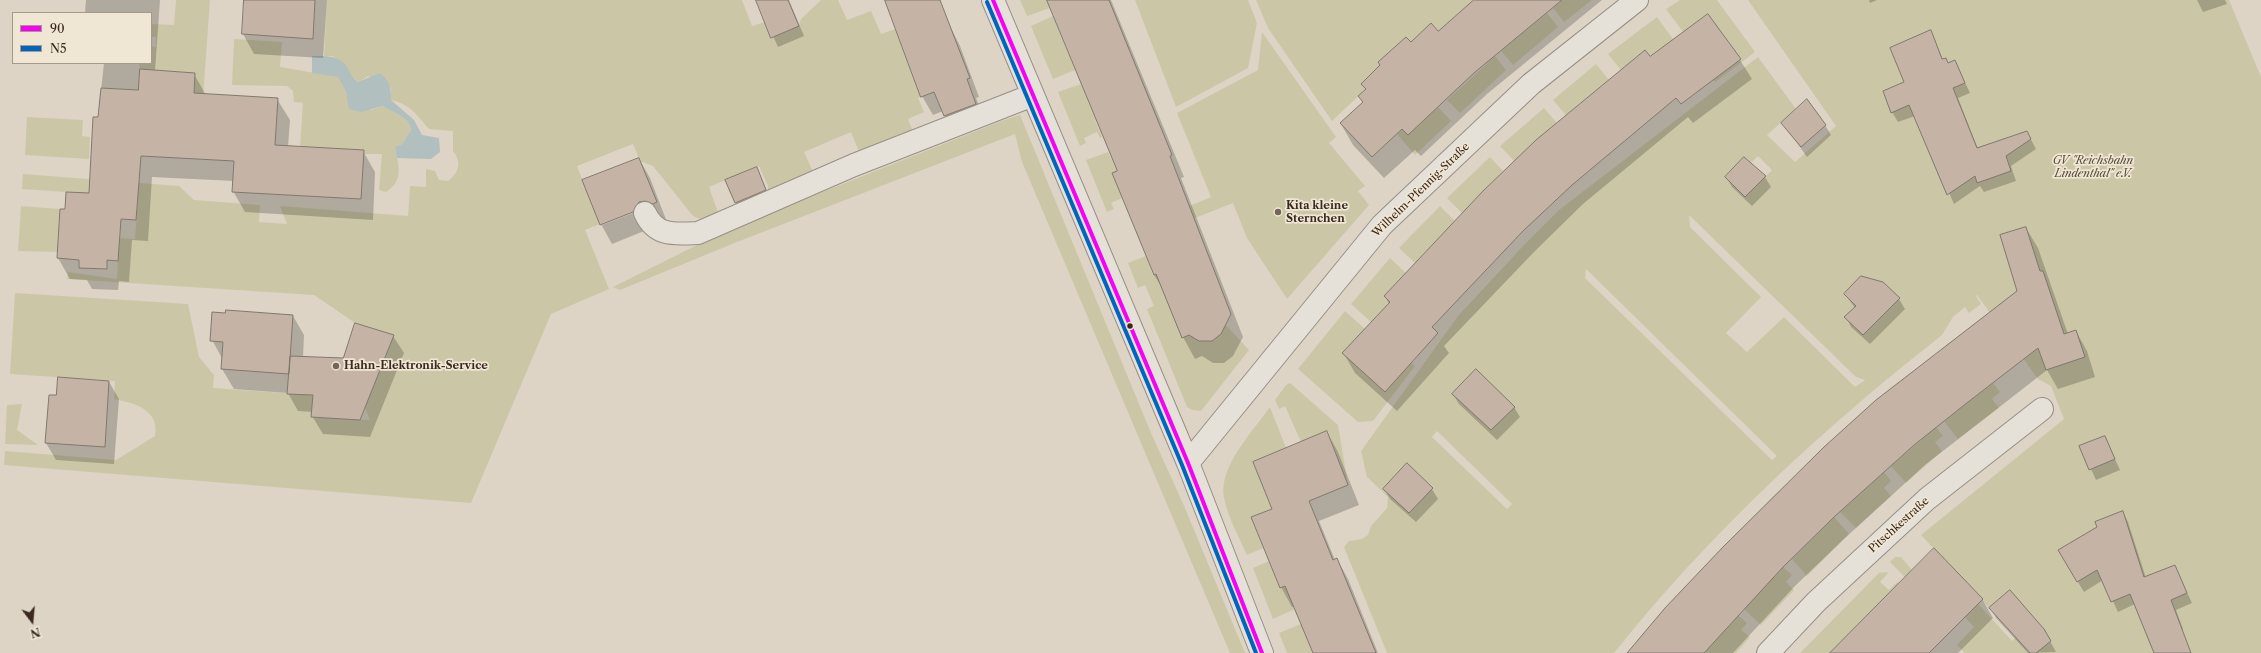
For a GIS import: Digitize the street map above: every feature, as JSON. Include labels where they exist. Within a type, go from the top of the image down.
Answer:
[{"type":"street","points":[[994,0],[1188,463],[1262,653]]},
{"type":"street","name":"Wilhelm-Pfennig-Straße","points":[[1188,463],[1382,225],[1531,84],[1637,0]]},
{"type":"street","points":[[645,212],[654,228],[672,234],[698,233],[854,165],[1033,95]]},
{"type":"street","name":"Pitschkestraße","points":[[1768,653],[1816,602],[1927,499],[2042,409]]},
{"type":"green space","points":[[176,0],[210,0],[201,125],[191,125],[195,73],[140,69],[139,64],[152,64],[152,46],[156,47],[156,37],[152,37],[152,24],[174,25]]},
{"type":"green space","points":[[327,0],[742,0],[752,26],[765,22],[771,38],[799,26],[801,19],[821,0],[838,0],[847,20],[871,11],[881,34],[895,29],[921,97],[918,98],[924,112],[908,119],[913,132],[860,154],[851,132],[804,152],[814,174],[768,194],[768,186],[759,166],[709,187],[719,215],[703,220],[693,216],[653,166],[640,161],[633,144],[577,166],[600,224],[585,230],[609,289],[551,314],[471,503],[4,465],[5,451],[116,460],[155,436],[156,427],[150,414],[144,409],[130,403],[114,399],[115,381],[10,374],[15,293],[188,304],[199,357],[214,375],[213,388],[313,395],[312,417],[370,420],[360,396],[369,396],[394,335],[355,323],[314,295],[67,279],[68,272],[117,279],[119,238],[135,239],[138,197],[22,189],[23,174],[179,186],[194,200],[260,205],[259,222],[287,224],[280,206],[408,216],[410,186],[426,187],[426,169],[435,171],[439,180],[448,181],[457,171],[458,159],[453,151],[453,131],[429,129],[408,107],[391,100],[391,88],[368,76],[359,82],[352,78],[348,69],[333,56],[324,56]]},
{"type":"green space","points":[[1020,0],[1046,0],[1050,8],[1027,16]]},
{"type":"green space","points":[[1135,0],[1248,0],[1257,23],[1248,68],[1176,107]]},
{"type":"green space","points":[[1256,0],[1474,0],[1438,31],[1431,23],[1411,42],[1406,37],[1378,62],[1382,67],[1373,72],[1361,84],[1366,89],[1332,121],[1268,28]]},
{"type":"green space","points":[[1563,0],[1592,0],[1564,22],[1553,8]]},
{"type":"green space","points":[[1680,0],[1717,0],[1755,52],[1715,82],[1713,80],[1741,59],[1708,14],[1683,32],[1666,9]]},
{"type":"green space","name":"GV \"Reichsbahn Lindenthal\" e.V.","points":[[1748,0],[2229,0],[2261,77],[2261,653],[1965,653],[1957,645],[1974,627],[1955,607],[1944,617],[1890,562],[1895,557],[1901,557],[1912,570],[1910,571],[1930,591],[1949,572],[2012,641],[2016,637],[1921,535],[2064,419],[2051,386],[2038,379],[1977,295],[1976,296],[1981,304],[1969,313],[1965,307],[1953,317],[1942,335],[1853,408],[1810,446],[1728,525],[1689,566],[1614,653],[1387,653],[1344,547],[1349,541],[1362,539],[1368,535],[1371,526],[1387,508],[1388,497],[1367,477],[1361,451],[1458,316],[1559,210],[1758,57],[1796,109],[1767,135],[1795,162],[1836,126]],"holes":[[[1758,156],[1772,170],[1745,197],[1725,177],[1744,157],[1751,163]],[[1689,215],[1856,377],[1865,380],[1855,387],[1784,317],[1747,352],[1726,333],[1761,297],[1690,227]],[[1586,269],[1777,456],[1772,460],[1585,278]],[[1437,431],[1512,504],[1507,509],[1432,437]]]},
{"type":"green space","points":[[1547,13],[1558,27],[1513,65],[1501,51]]},
{"type":"green space","points":[[1053,16],[1075,70],[1053,79],[1031,26]]},
{"type":"green space","points":[[1657,17],[1673,39],[1650,56],[1645,50],[1621,70],[1608,54]]},
{"type":"green space","name":"Kita kleine Sternchen","points":[[1262,32],[1336,137],[1329,143],[1365,186],[1358,191],[1369,205],[1287,299],[1247,238],[1233,203],[1195,218],[1190,206],[1211,197],[1177,113],[1258,70]]},
{"type":"green space","points":[[234,39],[282,42],[280,67],[338,77],[346,92],[350,109],[371,110],[383,106],[408,122],[411,130],[402,144],[395,147],[399,172],[396,182],[392,187],[386,192],[379,190],[382,154],[364,154],[364,150],[300,147],[303,103],[294,102],[293,91],[287,86],[232,85]]},
{"type":"green space","points":[[1495,56],[1506,70],[1460,113],[1447,100]]},
{"type":"green space","points":[[1596,64],[1609,80],[1566,115],[1553,100]]},
{"type":"green space","points":[[1081,84],[1102,137],[1100,138],[1097,132],[1084,138],[1086,143],[1080,146],[1058,92]]},
{"type":"green space","points":[[1438,107],[1451,121],[1415,155],[1397,134],[1403,129],[1408,135]]},
{"type":"green space","points":[[1544,108],[1557,123],[1514,161],[1500,146]]},
{"type":"green space","points":[[1020,115],[1151,433],[1185,508],[1245,653],[1230,653],[1022,162],[1015,134],[732,244],[620,290],[613,287],[729,229]]},
{"type":"green space","points":[[27,117],[83,120],[82,136],[90,137],[89,159],[25,155]]},
{"type":"green space","points":[[1108,152],[1117,171],[1112,173],[1122,198],[1111,203],[1114,209],[1107,212],[1086,160]]},
{"type":"green space","points":[[1490,157],[1503,171],[1462,213],[1447,198]]},
{"type":"green space","points":[[21,206],[60,209],[58,252],[18,251]]},
{"type":"green space","points":[[1440,206],[1455,221],[1415,263],[1399,248]]},
{"type":"green space","points":[[1146,256],[1153,275],[1156,274],[1194,338],[1209,341],[1218,337],[1223,328],[1223,322],[1249,350],[1201,411],[1192,410],[1187,407],[1147,309],[1154,306],[1145,285],[1138,288],[1128,263]]},
{"type":"green space","points":[[1390,258],[1406,273],[1384,296],[1390,302],[1371,322],[1351,304]]},
{"type":"green space","points":[[1345,311],[1365,329],[1415,366],[1373,421],[1358,422],[1298,369]]},
{"type":"green space","points":[[1290,383],[1338,425],[1348,485],[1328,431],[1301,442],[1285,406],[1279,409],[1275,400],[1286,385]]},
{"type":"green space","points":[[1993,383],[2000,392],[1992,399],[1999,408],[1958,439],[1944,421]]},
{"type":"green space","points":[[22,404],[17,430],[38,445],[5,444],[7,405]]},
{"type":"green space","points":[[1270,407],[1286,448],[1253,462],[1272,509],[1251,517],[1263,548],[1247,555],[1228,513],[1224,498],[1224,486],[1226,474],[1231,462],[1246,438]]},
{"type":"green space","points":[[1936,427],[1943,436],[1935,442],[1942,451],[1906,483],[1891,466]]},
{"type":"green space","points":[[1884,472],[1891,481],[1884,488],[1891,496],[1856,528],[1840,512]]},
{"type":"green space","points":[[1834,517],[1849,534],[1807,576],[1792,559]]},
{"type":"green space","points":[[1269,561],[1280,588],[1285,586],[1295,609],[1273,619],[1253,568]]},
{"type":"green space","points":[[1783,567],[1792,575],[1786,582],[1794,590],[1761,625],[1744,609]]},
{"type":"green space","points":[[1879,573],[1888,573],[1880,582],[1889,590],[1897,582],[1909,592],[1830,653],[1800,653]]},
{"type":"green space","points":[[1738,615],[1747,623],[1741,630],[1750,637],[1736,653],[1704,653]]},
{"type":"green space","points":[[1301,624],[1313,653],[1287,653],[1279,633]]},
{"type":"shaded area","points":[[312,56],[328,56],[342,61],[353,78],[358,82],[380,73],[389,85],[391,100],[414,120],[422,135],[439,138],[440,152],[431,159],[397,158],[395,147],[402,144],[411,130],[408,122],[383,106],[361,112],[349,109],[346,92],[338,77],[312,73]]},
{"type":"building","points":[[244,0],[315,0],[313,39],[242,34]]},
{"type":"building","points":[[756,0],[788,0],[799,26],[771,38]]},
{"type":"building","points":[[885,0],[940,0],[970,78],[967,79],[976,104],[944,116],[934,92],[921,97]]},
{"type":"building","points":[[1047,0],[1109,0],[1172,155],[1170,156],[1231,314],[1221,334],[1212,341],[1199,341],[1189,335],[1182,338],[1112,173],[1117,171]]},
{"type":"building","points":[[1474,0],[1562,0],[1475,72],[1408,135],[1402,129],[1372,157],[1340,123],[1363,102],[1358,96],[1366,89],[1361,84],[1380,65],[1378,62],[1406,37],[1411,42],[1431,23],[1438,31]]},
{"type":"building","points":[[1708,14],[1741,59],[1681,104],[1676,98],[1572,185],[1523,231],[1432,327],[1438,333],[1385,392],[1342,353],[1390,302],[1384,296],[1483,191],[1536,140],[1645,50],[1650,56]]},
{"type":"building","points":[[1931,30],[1942,59],[1946,58],[1948,63],[1955,60],[1965,83],[1953,88],[1977,148],[2027,131],[2031,139],[2006,156],[2011,171],[1977,183],[1975,176],[1947,195],[1909,105],[1891,113],[1883,91],[1904,82],[1890,48]]},
{"type":"building","points":[[140,69],[195,73],[194,93],[278,98],[275,145],[364,150],[361,199],[232,192],[234,161],[141,156],[136,220],[121,219],[118,261],[107,260],[107,269],[79,268],[79,260],[57,258],[60,209],[65,209],[66,192],[89,193],[93,117],[98,117],[101,88],[138,90]]},
{"type":"building","points":[[1807,99],[1826,125],[1801,147],[1781,123]]},
{"type":"building","points":[[1744,157],[1766,176],[1745,197],[1725,177]]},
{"type":"building","points":[[639,158],[657,202],[653,204],[645,201],[639,202],[633,212],[600,225],[582,180]]},
{"type":"building","points":[[757,167],[766,190],[735,203],[725,180]]},
{"type":"building","points":[[2026,227],[2040,271],[2043,271],[2064,334],[2076,330],[2085,357],[2046,370],[2038,348],[1968,402],[1914,445],[1834,517],[1783,567],[1704,653],[1627,653],[1665,608],[1723,547],[1824,447],[1876,400],[2017,291],[2000,235]]},
{"type":"building","points":[[1861,276],[1883,282],[1900,298],[1863,335],[1844,317],[1856,306],[1844,294]]},
{"type":"building","points":[[226,310],[293,315],[289,374],[221,369],[223,342],[210,341],[212,312],[225,313]]},
{"type":"building","name":"Hahn-Elektronik-Service","points":[[355,323],[394,335],[360,420],[311,417],[313,395],[287,394],[290,356],[343,358]]},
{"type":"building","points":[[1476,369],[1515,407],[1491,430],[1452,394]]},
{"type":"building","points":[[58,377],[109,381],[105,447],[45,443],[49,395],[56,395]]},
{"type":"building","points":[[1327,431],[1348,485],[1309,501],[1333,560],[1337,558],[1376,653],[1313,653],[1285,586],[1280,588],[1251,517],[1272,509],[1253,462]]},
{"type":"building","points":[[2105,436],[2115,459],[2089,470],[2079,446]]},
{"type":"building","points":[[1407,463],[1433,488],[1409,513],[1383,489]]},
{"type":"building","points":[[2123,511],[2144,577],[2175,565],[2187,593],[2171,600],[2191,653],[2154,653],[2130,594],[2111,602],[2097,570],[2077,582],[2058,550],[2097,527],[2095,522]]},
{"type":"building","points":[[1934,548],[1983,599],[1929,653],[1830,653]]},
{"type":"building","points":[[2010,590],[2044,629],[2051,641],[2036,653],[2030,653],[1989,608]]},
{"type":"transit line","name":"90","points":[[993,0],[1188,463],[1262,653]]},
{"type":"transit line","name":"N5","points":[[987,2],[1182,465],[1256,653]]},
{"type":"place","name":"Kita kleine Sternchen","points":[[1278,212]]},
{"type":"place","name":"Hahn-Elektronik-Service","points":[[336,366]]}]
